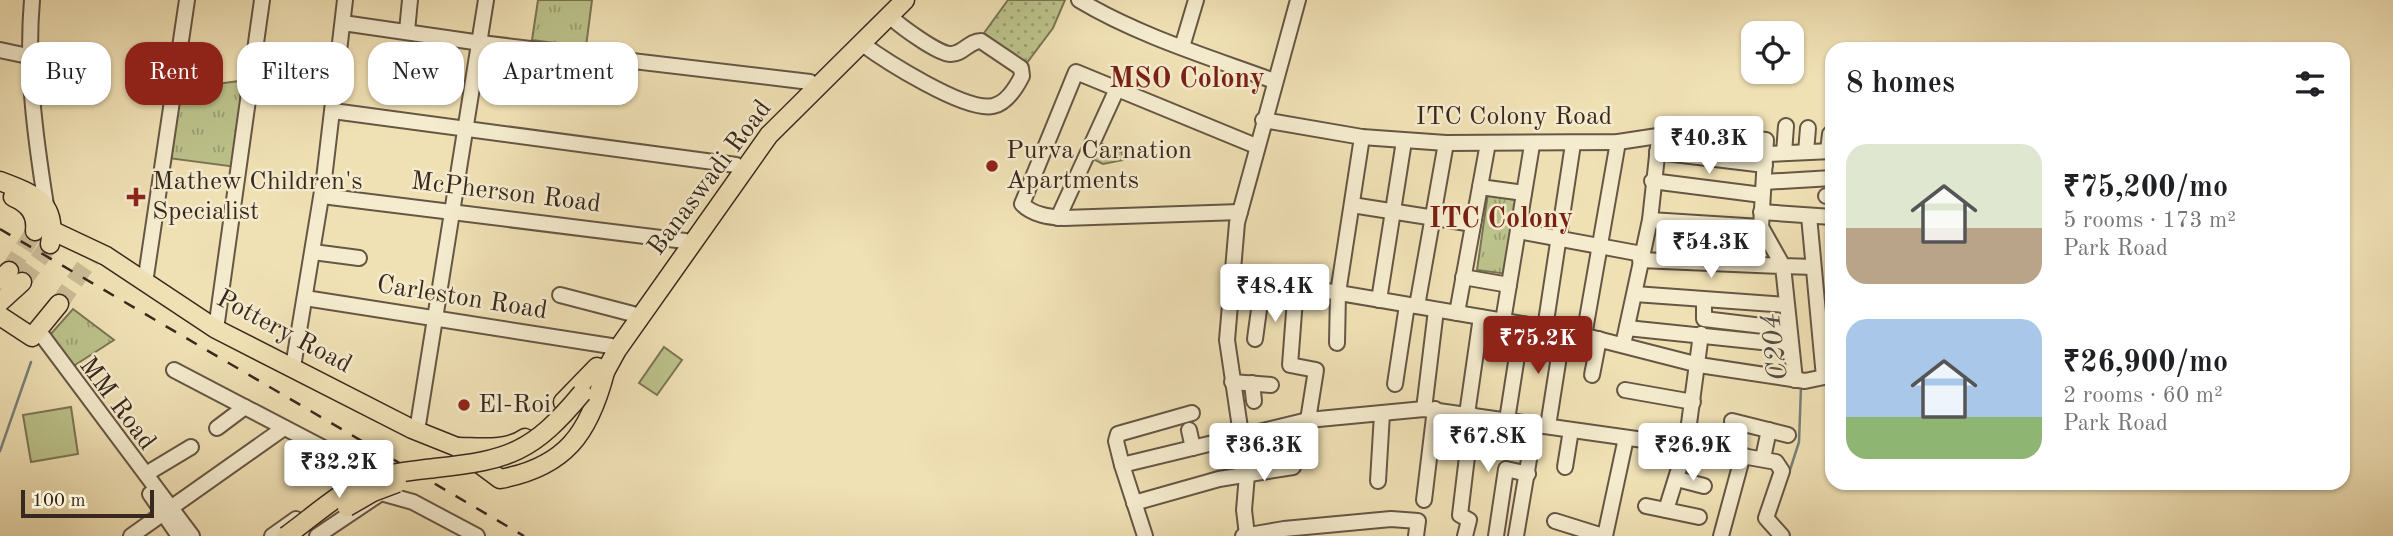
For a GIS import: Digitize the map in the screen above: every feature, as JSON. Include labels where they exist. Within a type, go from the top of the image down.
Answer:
[{"type":"main road","name":"Banaswadi Road","points":[[601,370],[611,346],[736,165],[810,82],[892,8],[905,0]]},
{"type":"main road","name":"Banaswadi Road","points":[[601,370],[751,157],[892,8]]},
{"type":"main road","points":[[0,181],[26,191],[44,226]]},
{"type":"main road","points":[[0,191],[23,201],[44,226]]},
{"type":"main road","name":"Pottery Road","points":[[44,226],[145,283],[216,329],[417,430],[457,447],[500,480],[531,474],[560,455],[585,427],[597,403],[601,370]]},
{"type":"main road","points":[[0,302],[10,278]]},
{"type":"main road","points":[[35,334],[60,304]]},
{"type":"main road","name":"MM Road","points":[[0,316],[35,334]]},
{"type":"main road","name":"Pottery Road","points":[[457,447],[519,443],[547,423],[601,370]]},
{"type":"main road","points":[[305,536],[373,492],[396,483],[486,474],[521,463],[565,430],[601,370]]},
{"type":"main road","points":[[286,536],[368,480],[394,473],[484,463],[516,453],[586,396]]},
{"type":"street","points":[[29,42],[32,0]]},
{"type":"street","points":[[145,283],[187,0]]},
{"type":"street","points":[[216,329],[262,0]]},
{"type":"street","points":[[293,367],[322,196],[345,0]]},
{"type":"street","points":[[407,31],[410,0]]},
{"type":"street","points":[[479,42],[486,0]]},
{"type":"street","points":[[1079,0],[1100,13],[1274,81]]},
{"type":"street","points":[[1182,47],[1196,0]]},
{"type":"street","points":[[1298,0],[1240,212],[1233,275],[1227,340],[1247,475],[1245,535],[1355,530],[1391,519],[1417,529]]},
{"type":"street","points":[[860,43],[978,106],[990,107],[1003,102],[1023,76],[1021,68],[981,41],[972,42],[953,55],[945,54],[892,8]]},
{"type":"street","points":[[343,23],[478,43]]},
{"type":"street","points":[[417,430],[478,49]]},
{"type":"street","points":[[0,50],[21,54]]},
{"type":"street","points":[[878,54],[880,62],[904,76]]},
{"type":"street","points":[[638,62],[810,82]]},
{"type":"street","points":[[1240,212],[1058,218],[1028,210],[1022,204],[1076,72],[1256,146]]},
{"type":"street","points":[[1058,218],[1117,89]]},
{"type":"street","points":[[32,105],[44,226]]},
{"type":"street","points":[[333,111],[736,165]]},
{"type":"street","name":"ITC Colony Road","points":[[1263,120],[1362,136],[1446,143],[1532,145],[1618,142],[1658,145],[1684,132],[1766,153]]},
{"type":"street","points":[[1784,153],[1786,126]]},
{"type":"street","points":[[1806,152],[1808,128]]},
{"type":"street","points":[[1336,343],[1338,293],[1362,136]]},
{"type":"street","points":[[1379,300],[1404,141]]},
{"type":"street","points":[[1592,375],[1592,338],[1600,246],[1618,142]]},
{"type":"street","points":[[1395,384],[1433,218],[1446,143]]},
{"type":"street","points":[[1457,313],[1488,143]]},
{"type":"street","points":[[1545,328],[1573,144]]},
{"type":"street","points":[[1503,321],[1532,145]]},
{"type":"street","points":[[1623,345],[1650,220],[1652,181],[1658,145],[1766,153],[1825,151]]},
{"type":"street","points":[[1766,153],[1761,228],[1783,266],[1791,345],[1799,381]]},
{"type":"street","points":[[1652,181],[1763,188],[1825,179]]},
{"type":"street","points":[[1480,187],[1524,193]]},
{"type":"street","name":"McPherson Road","points":[[322,196],[685,241]]},
{"type":"street","points":[[1352,205],[1473,224]]},
{"type":"street","points":[[1761,212],[1825,217]]},
{"type":"street","points":[[1233,275],[1563,331],[1699,365],[1799,381],[1824,377],[1809,216]]},
{"type":"street","points":[[1650,220],[1761,228]]},
{"type":"street","points":[[1518,231],[1600,246],[1641,257],[1813,267]]},
{"type":"street","points":[[313,252],[359,258]]},
{"type":"street","points":[[1463,277],[1509,285]]},
{"type":"street","points":[[1255,339],[1263,280]]},
{"type":"street","points":[[1296,286],[1290,365],[1316,370],[1308,420]]},
{"type":"street","points":[[1635,294],[1786,305]]},
{"type":"street","points":[[560,295],[633,314]]},
{"type":"street","name":"Carleston Road","points":[[305,298],[611,346]]},
{"type":"street","points":[[1704,301],[1704,320],[1789,329]]},
{"type":"street","points":[[1424,500],[1436,310]]},
{"type":"street","points":[[1465,536],[1470,525],[1468,518],[1460,516],[1481,317]]},
{"type":"street","points":[[1507,420],[1522,324]]},
{"type":"street","points":[[1627,328],[1791,345]]},
{"type":"street","points":[[1516,536],[1528,474],[1563,331]]},
{"type":"street","name":"MM Road","points":[[35,334],[146,474],[179,536]]},
{"type":"street","name":"MM Road","points":[[35,334],[167,510],[192,536]]},
{"type":"street","points":[[1666,510],[1686,446],[1699,365],[1701,334]]},
{"type":"street","points":[[174,370],[363,471],[377,483],[381,493]]},
{"type":"street","points":[[1232,382],[1271,385]]},
{"type":"street","points":[[1252,383],[1254,401]]},
{"type":"street","points":[[1625,390],[1693,402]]},
{"type":"street","points":[[217,428],[244,407]]},
{"type":"street","points":[[1122,465],[1193,448],[1210,437],[1241,436],[1308,420],[1430,409],[1763,458],[1782,468],[1766,515],[1776,530]]},
{"type":"street","points":[[1145,536],[1122,465],[1116,441],[1118,435],[1192,412]]},
{"type":"street","points":[[1378,481],[1382,414]]},
{"type":"street","points":[[1732,421],[1788,435]]},
{"type":"street","points":[[131,536],[284,428]]},
{"type":"street","points":[[1189,430],[1193,448]]},
{"type":"street","points":[[1564,467],[1571,430]]},
{"type":"street","points":[[1763,458],[1769,430]]},
{"type":"street","points":[[1555,521],[1604,536],[1626,438]]},
{"type":"street","points":[[146,474],[191,447]]},
{"type":"street","points":[[1721,536],[1743,455]]},
{"type":"street","points":[[1134,503],[1219,479],[1293,467]]},
{"type":"street","points":[[1496,536],[1506,469],[1528,474]]},
{"type":"street","points":[[272,536],[363,471]]},
{"type":"street","points":[[1676,479],[1704,486]]},
{"type":"street","points":[[317,536],[381,493],[413,502],[477,536]]},
{"type":"street","points":[[1646,506],[1699,517]]},
{"type":"green space","points":[[538,0],[592,0],[587,42],[532,40]]},
{"type":"green space","points":[[1008,0],[1065,0],[1053,28],[1026,64],[984,33]]},
{"type":"green space","points":[[237,81],[237,105],[244,105],[236,167],[168,158],[176,105],[223,105],[223,83]]},
{"type":"green space","points":[[1097,142],[1122,152],[1123,160],[1103,164],[1091,158]]},
{"type":"green space","points":[[1488,193],[1518,197],[1507,274],[1477,270]]},
{"type":"green space","points":[[73,309],[114,340],[72,367],[49,336]]},
{"type":"green space","points":[[664,347],[682,360],[657,395],[639,383]]},
{"type":"green space","points":[[71,407],[78,454],[31,462],[23,415]]},
{"type":"waterway","points":[[0,451],[31,362]]},
{"type":"waterway","name":"C204","points":[[1789,473],[1799,442],[1801,387]]},
{"type":"waterway","name":"C204","points":[[1774,516],[1786,480]]},
{"type":"tunnel","points":[[9,271],[35,231]]},
{"type":"tunnel","points":[[22,282],[50,244]]},
{"type":"tunnel","points":[[59,304],[90,259]]},
{"type":"railway","points":[[0,229],[524,536]]},
{"type":"place","name":"Purva Carnation Apartments","points":[[992,166]]},
{"type":"place","name":"Mathew Children's Specialist","points":[[136,197]]},
{"type":"place","name":"El-Roi","points":[[464,405]]},
{"type":"district","name":"MSO Colony","points":[[1187,80]]},
{"type":"district","name":"ITC Colony","points":[[1501,220]]}]
